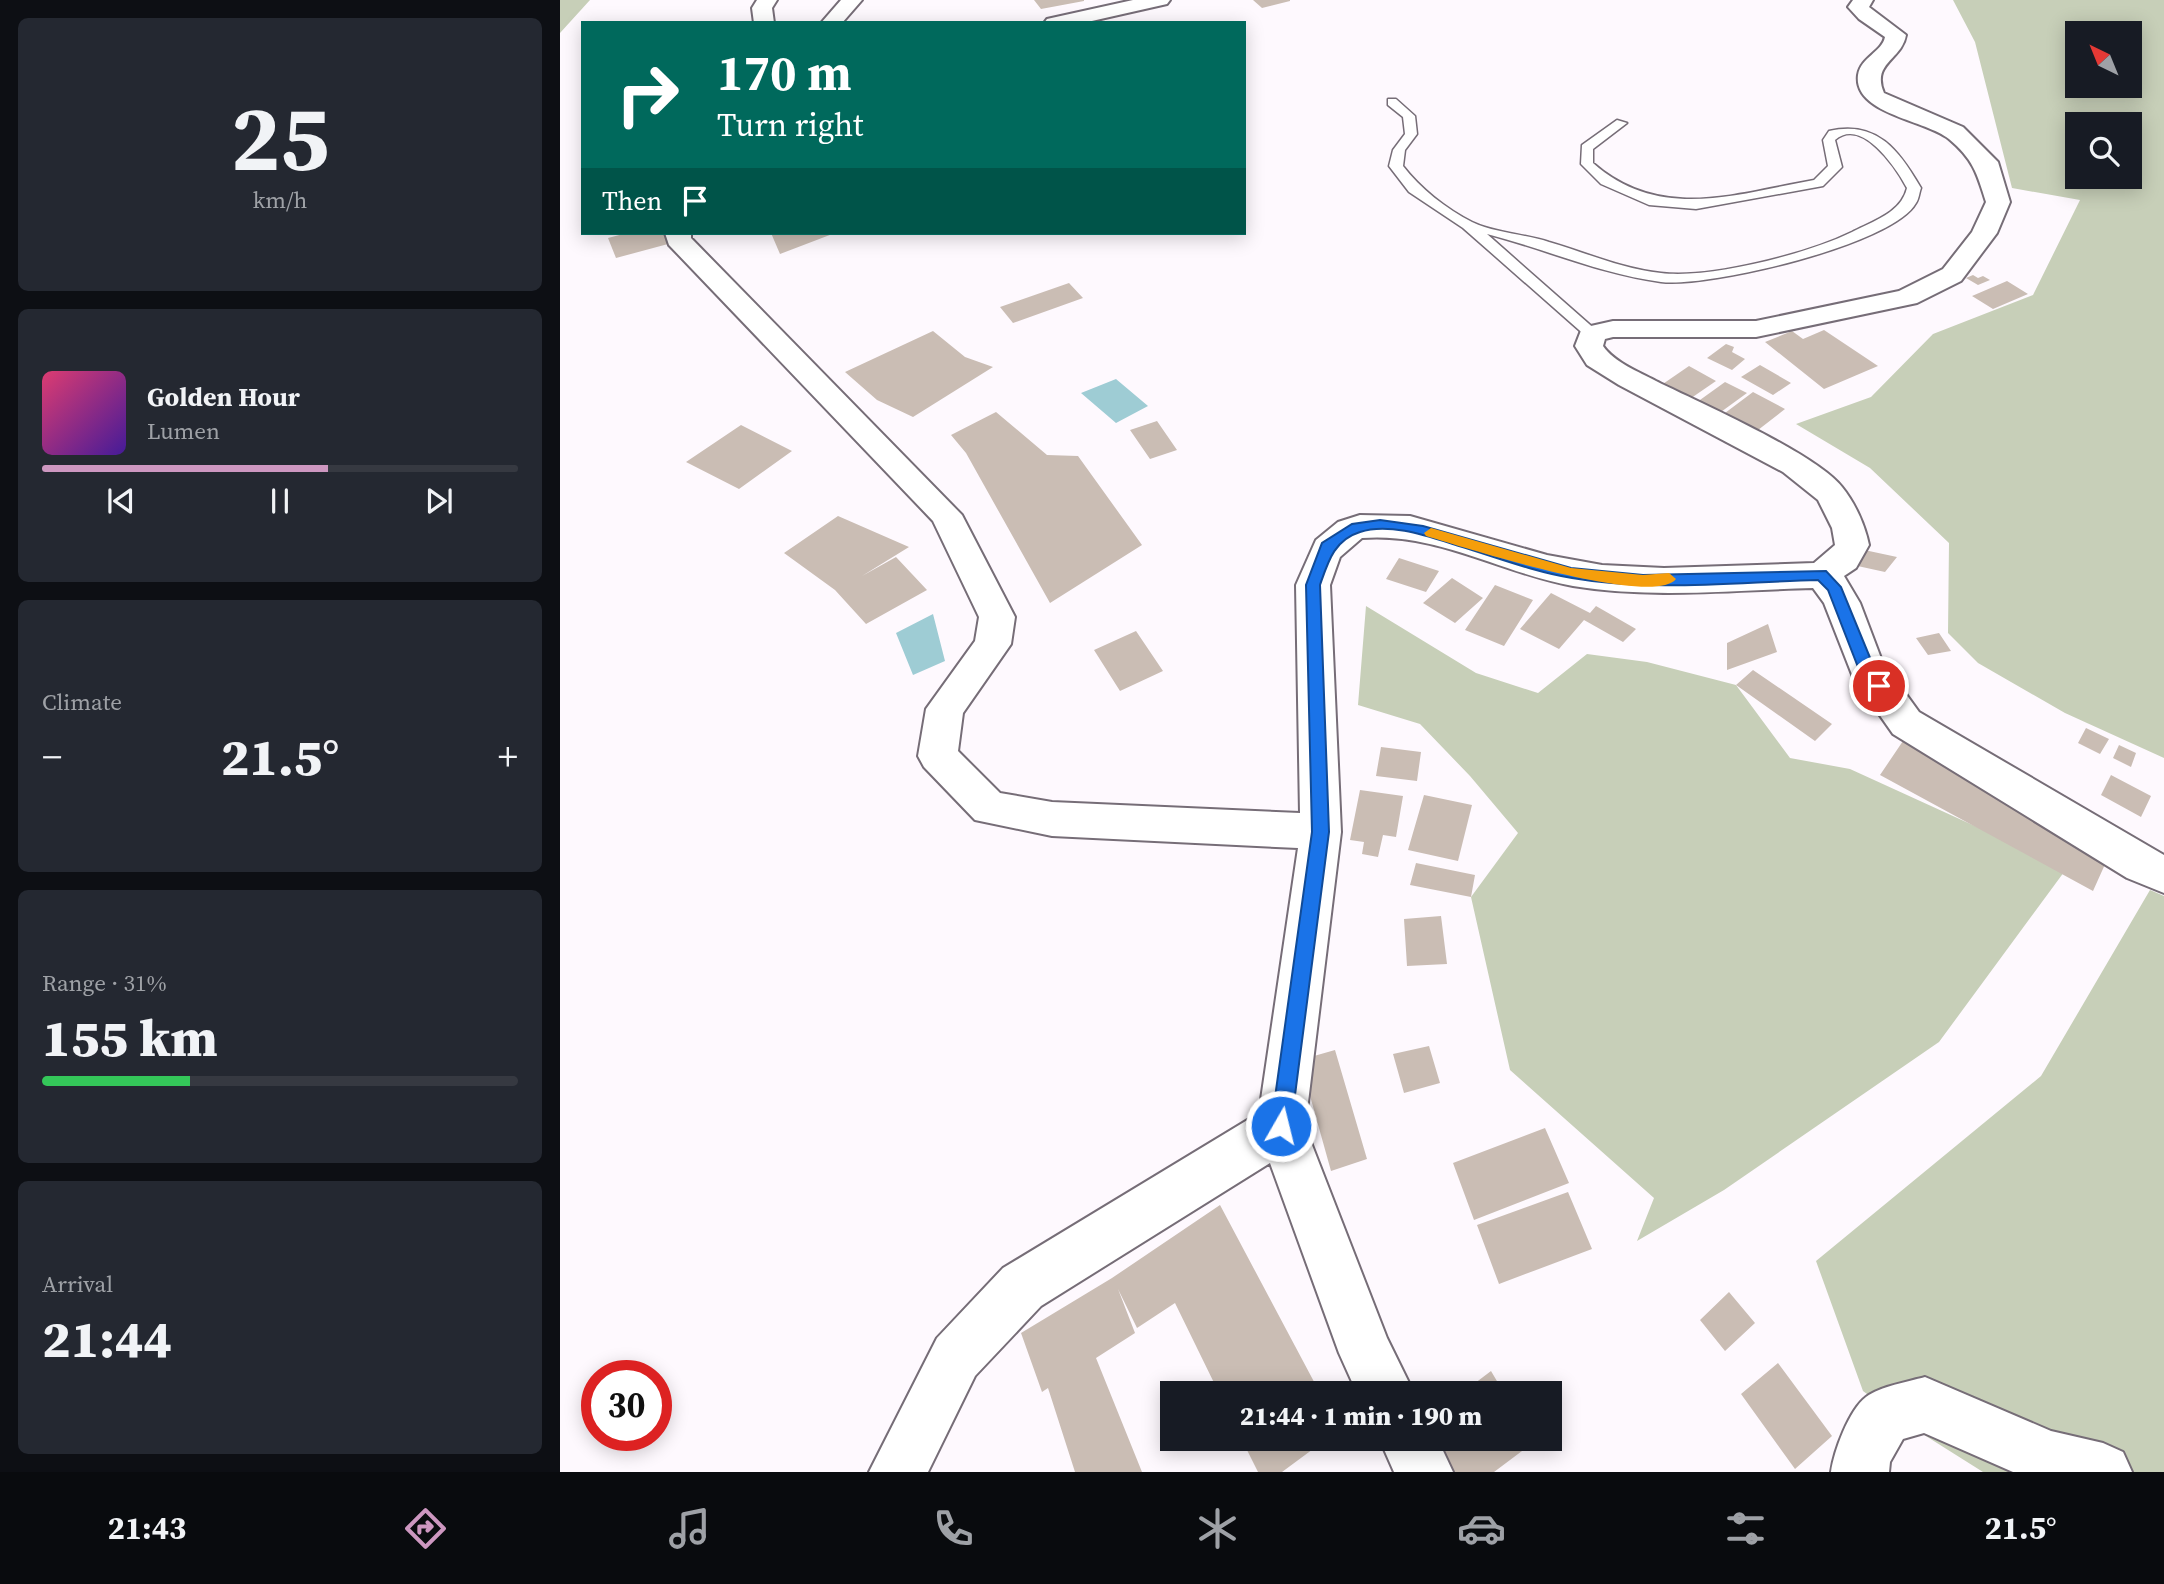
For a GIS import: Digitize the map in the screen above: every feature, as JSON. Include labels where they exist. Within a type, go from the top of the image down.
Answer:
[{"type":"street","points":[[764,21],[762,8],[767,0]]},
{"type":"street","points":[[833,21],[852,0]]},
{"type":"street","points":[[1063,21],[1160,0]]},
{"type":"street","points":[[1379,1381],[1366,1353],[1281,1126],[1321,832],[1313,585],[1327,547],[1357,527],[1380,524],[1423,531],[1571,573],[1643,580],[1821,575],[1844,559],[1852,545],[1849,528],[1830,493],[1794,465],[1629,379],[1597,359],[1589,346],[1592,334],[1613,329],[1756,329],[1907,298],[1952,275],[1984,233],[1998,202],[1986,162],[1955,132],[1875,97],[1868,85],[1869,68],[1878,57],[1894,46],[1896,36],[1880,22],[1863,14],[1857,7],[1863,0]]},
{"type":"street","points":[[684,235],[946,515],[997,617],[993,643],[945,709],[938,756],[989,808],[1052,818],[1321,832]]},
{"type":"street","points":[[1821,575],[1834,587],[1842,603],[1866,667],[1906,723],[2142,865],[2164,873]]},
{"type":"street","points":[[898,1472],[956,1357],[1022,1287],[1172,1197],[1281,1126]]},
{"type":"street","points":[[1860,1472],[1862,1454],[1885,1417],[1925,1405],[2049,1459],[2103,1472]]},
{"type":"street","points":[[1414,1451],[1424,1472]]},
{"type":"lane","points":[[1392,102],[1409,116],[1411,134],[1399,150],[1396,166],[1415,189],[1468,225],[1592,334]]},
{"type":"lane","points":[[1468,225],[1546,245],[1588,262],[1663,278],[1727,274],[1838,244],[1892,217],[1910,203],[1914,188],[1903,168],[1875,139],[1847,131],[1833,134],[1829,140],[1835,167],[1818,183],[1696,205],[1654,202],[1606,181],[1587,164],[1587,148],[1620,123]]},
{"type":"green space","points":[[560,0],[590,0],[560,33]]},
{"type":"green space","points":[[1953,0],[2164,0],[2164,758],[2065,713],[1978,663],[1948,633],[1949,543],[1870,468],[1796,424],[1871,397],[1933,334],[2033,295],[2080,200],[2012,188],[1975,42]]},
{"type":"green space","points":[[1366,606],[1476,673],[1538,693],[1587,654],[1647,662],[1736,685],[1790,758],[1850,769],[2067,868],[1939,1042],[1724,1190],[1637,1241],[1654,1198],[1510,1070],[1471,897],[1518,833],[1470,776],[1420,724],[1358,705]]},
{"type":"green space","points":[[2150,890],[2164,896],[2164,1472],[1983,1472],[1910,1426],[1863,1391],[1816,1261],[2041,1076]]},
{"type":"water","points":[[1116,379],[1148,406],[1116,423],[1081,393]]},
{"type":"water","points":[[933,614],[945,661],[913,675],[896,633]]},
{"type":"building","points":[[1034,0],[1084,0],[1084,1],[1041,9]]},
{"type":"building","points":[[1253,0],[1290,0],[1290,1],[1262,8]]},
{"type":"building","points":[[619,235],[664,235],[668,244],[616,258],[608,238]]},
{"type":"building","points":[[772,235],[830,235],[780,254]]},
{"type":"building","points":[[1973,275],[1990,280],[1978,285],[1966,278]]},
{"type":"building","points":[[2007,281],[2028,294],[1993,309],[1972,296]]},
{"type":"building","points":[[1069,283],[1083,298],[1013,323],[1000,307]]},
{"type":"building","points":[[1824,330],[1878,366],[1824,389],[1765,342],[1792,331],[1803,339]]},
{"type":"building","points":[[933,331],[965,357],[993,367],[913,417],[877,400],[845,372]]},
{"type":"building","points":[[1726,344],[1734,347],[1732,352],[1745,359],[1732,370],[1707,358]]},
{"type":"building","points":[[1760,365],[1791,383],[1773,395],[1741,377]]},
{"type":"building","points":[[1689,366],[1716,381],[1684,403],[1657,388]]},
{"type":"building","points":[[1725,382],[1747,393],[1714,417],[1693,405]]},
{"type":"building","points":[[1753,392],[1785,409],[1749,437],[1717,419]]},
{"type":"building","points":[[996,412],[1047,455],[1078,456],[1142,545],[1050,603],[966,453],[951,435]]},
{"type":"building","points":[[1157,421],[1177,450],[1150,459],[1130,430]]},
{"type":"building","points":[[741,425],[792,451],[739,489],[686,462]]},
{"type":"building","points":[[838,516],[909,547],[862,576],[896,557],[927,590],[866,624],[835,590],[784,553]]},
{"type":"building","points":[[1855,548],[1897,557],[1885,572],[1853,565]]},
{"type":"building","points":[[1399,558],[1439,571],[1426,592],[1386,579]]},
{"type":"building","points":[[1452,578],[1483,598],[1455,623],[1423,603]]},
{"type":"building","points":[[1495,585],[1533,600],[1504,646],[1465,630]]},
{"type":"building","points":[[1551,593],[1590,613],[1596,606],[1636,629],[1623,642],[1584,620],[1559,649],[1520,629]]},
{"type":"building","points":[[1768,624],[1777,652],[1727,670],[1727,643]]},
{"type":"building","points":[[1136,631],[1163,671],[1120,691],[1094,650]]},
{"type":"building","points":[[1939,633],[1951,651],[1928,655],[1916,638]]},
{"type":"building","points":[[1753,670],[1832,724],[1815,741],[1736,685]]},
{"type":"building","points":[[2086,728],[2109,739],[2100,754],[2078,743]]},
{"type":"building","points":[[1903,741],[2111,851],[2093,891],[1880,775]]},
{"type":"building","points":[[2119,745],[2136,753],[2131,767],[2113,758]]},
{"type":"building","points":[[1381,747],[1421,752],[1417,781],[1376,776]]},
{"type":"building","points":[[2111,775],[2151,796],[2141,817],[2101,795]]},
{"type":"building","points":[[1360,790],[1403,796],[1396,837],[1383,835],[1378,857],[1362,854],[1364,842],[1350,840]]},
{"type":"building","points":[[1424,795],[1472,805],[1458,861],[1408,850]]},
{"type":"building","points":[[1416,863],[1475,875],[1471,897],[1410,885]]},
{"type":"building","points":[[1441,916],[1447,964],[1407,966],[1404,919]]},
{"type":"building","points":[[1429,1046],[1440,1083],[1404,1093],[1393,1054]]},
{"type":"building","points":[[1335,1050],[1367,1159],[1331,1171],[1300,1060]]},
{"type":"building","points":[[1545,1128],[1569,1183],[1474,1220],[1453,1163]]},
{"type":"building","points":[[1568,1192],[1592,1249],[1499,1284],[1477,1225]]},
{"type":"building","points":[[1220,1205],[1314,1381],[1213,1381],[1175,1303],[1137,1328],[1118,1289],[1135,1333],[1096,1358],[1142,1472],[1075,1472],[1048,1388],[1042,1392],[1021,1333],[1112,1278]]},
{"type":"building","points":[[1729,1292],[1755,1323],[1725,1351],[1700,1320]]},
{"type":"building","points":[[1778,1363],[1832,1436],[1795,1469],[1741,1394]]},
{"type":"building","points":[[1491,1371],[1497,1381],[1478,1381]]},
{"type":"building","points":[[1248,1451],[1310,1451],[1282,1472],[1258,1472]]},
{"type":"building","points":[[1428,1451],[1522,1451],[1494,1472],[1439,1472]]},
{"type":"slow traffic","points":[[1431,533],[1571,573],[1643,580],[1669,579]]},
{"type":"route","points":[[1281,1126],[1321,832],[1313,585],[1327,547],[1341,536],[1357,527],[1380,524],[1423,531],[1571,573],[1643,580],[1821,575],[1834,587],[1866,667],[1879,686]]}]
